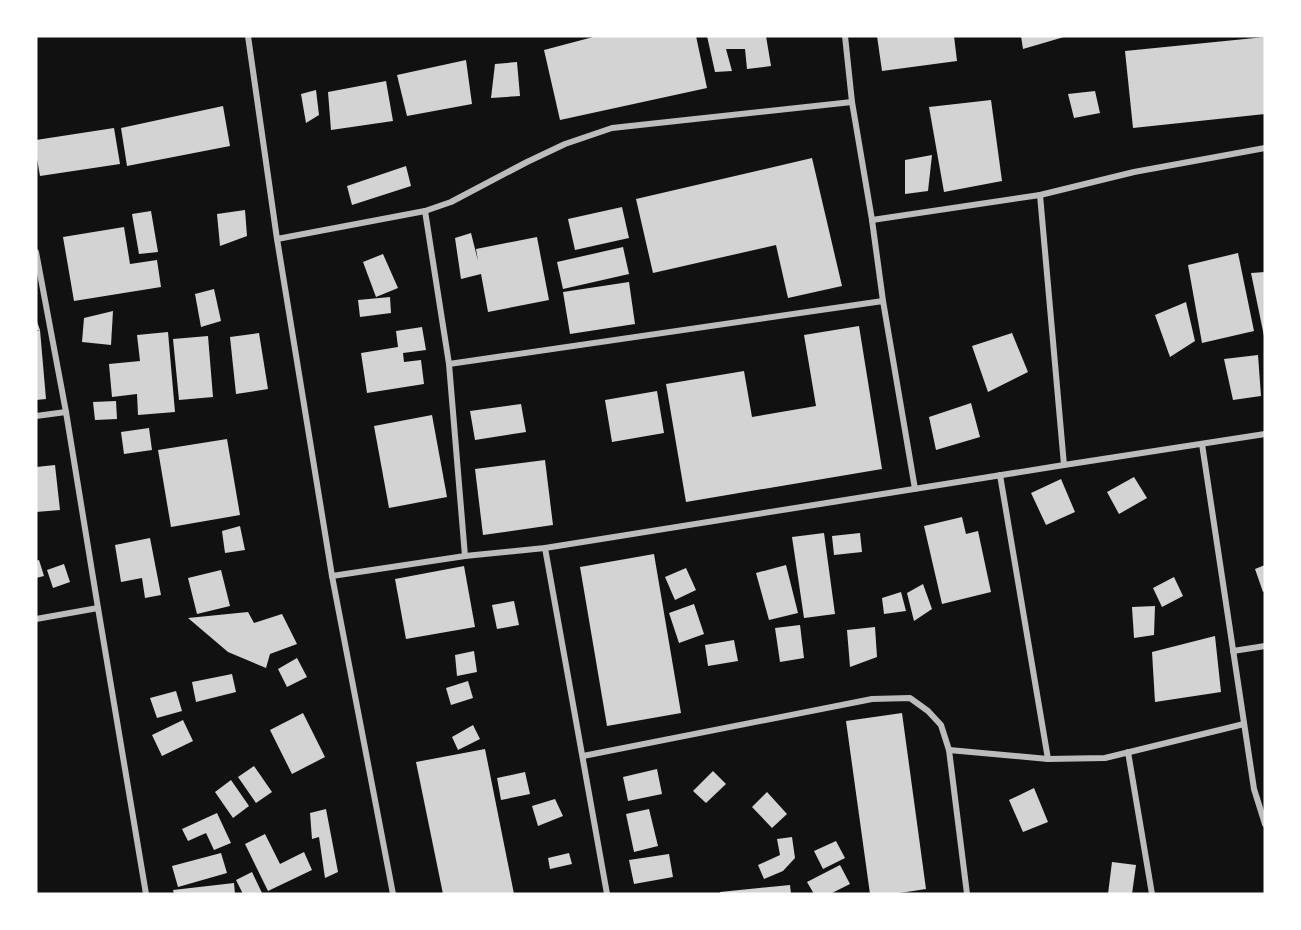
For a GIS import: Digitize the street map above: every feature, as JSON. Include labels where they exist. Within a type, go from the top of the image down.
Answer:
[{"type":"street","points":[[248,36],[277,239],[332,576],[393,894]]},
{"type":"street","points":[[845,36],[852,102],[915,489]]},
{"type":"street","points":[[277,239],[425,211],[451,202],[565,144],[612,128],[852,102]]},
{"type":"street","points":[[872,220],[1040,195],[1134,172],[1265,148]]},
{"type":"street","points":[[1040,195],[1064,465]]},
{"type":"street","points":[[425,211],[448,364],[465,556]]},
{"type":"street","points":[[36,252],[66,412],[146,894]]},
{"type":"street","points":[[448,364],[883,301]]},
{"type":"street","points":[[36,416],[66,412]]},
{"type":"street","points":[[332,576],[465,556],[545,548],[1265,434]]},
{"type":"street","points":[[1202,444],[1254,789],[1265,824]]},
{"type":"street","points":[[1000,475],[1048,759]]},
{"type":"street","points":[[545,548],[607,894]]},
{"type":"street","points":[[36,619],[98,608]]},
{"type":"street","points":[[1233,651],[1265,646]]},
{"type":"street","points":[[583,756],[872,699],[910,698],[928,711],[941,725],[949,750],[968,894]]},
{"type":"street","points":[[949,750],[1048,759],[1104,758],[1244,724]]},
{"type":"street","points":[[1128,752],[1152,894]]},
{"type":"building","points":[[597,36],[696,36],[707,88],[560,120],[544,50]]},
{"type":"building","points":[[707,36],[766,36],[771,66],[747,69],[745,49],[726,49],[732,71],[715,72]]},
{"type":"building","points":[[877,36],[954,36],[957,61],[882,71]]},
{"type":"building","points":[[1021,36],[1064,36],[1064,37],[1023,49]]},
{"type":"building","points":[[1265,37],[1265,114],[1133,128],[1125,51]]},
{"type":"building","points":[[466,60],[472,104],[407,116],[397,75]]},
{"type":"building","points":[[517,62],[520,96],[491,98],[495,64]]},
{"type":"building","points":[[386,81],[393,121],[331,130],[328,92]]},
{"type":"building","points":[[316,90],[319,115],[306,123],[301,94]]},
{"type":"building","points":[[1095,91],[1100,113],[1074,118],[1068,94]]},
{"type":"building","points":[[991,100],[1002,181],[944,192],[929,107]]},
{"type":"building","points":[[223,106],[230,146],[127,166],[121,128]]},
{"type":"building","points":[[114,128],[120,164],[40,176],[36,140]]},
{"type":"building","points":[[932,155],[928,191],[905,194],[905,160]]},
{"type":"building","points":[[812,158],[842,286],[788,298],[776,245],[653,273],[636,199]]},
{"type":"building","points":[[406,166],[411,186],[352,205],[347,186]]},
{"type":"building","points":[[622,207],[629,238],[575,250],[568,219]]},
{"type":"building","points":[[245,210],[247,236],[220,246],[217,214]]},
{"type":"building","points":[[151,211],[158,252],[139,254],[132,214]]},
{"type":"building","points":[[124,227],[130,264],[157,260],[161,287],[74,301],[63,237]]},
{"type":"building","points":[[471,233],[478,261],[476,249],[537,237],[549,300],[488,312],[481,274],[461,279],[455,238]]},
{"type":"building","points":[[623,247],[629,274],[563,289],[557,262]]},
{"type":"building","points":[[1238,253],[1254,331],[1202,343],[1188,265]]},
{"type":"building","points":[[383,254],[398,288],[376,297],[363,262]]},
{"type":"building","points":[[1265,272],[1265,336],[1264,336],[1251,273]]},
{"type":"building","points":[[629,282],[635,324],[570,334],[563,292]]},
{"type":"building","points":[[214,289],[221,321],[201,327],[195,294]]},
{"type":"building","points":[[390,297],[391,313],[360,317],[358,300]]},
{"type":"building","points":[[1186,302],[1195,341],[1170,357],[1155,315]]},
{"type":"building","points":[[113,311],[111,345],[82,342],[84,318]]},
{"type":"building","points":[[859,326],[882,469],[686,502],[666,384],[744,371],[752,417],[816,406],[804,335]]},
{"type":"building","points":[[422,327],[426,350],[403,353],[404,362],[421,360],[424,384],[367,393],[361,353],[398,347],[396,331]]},
{"type":"building","points":[[40,330],[46,399],[36,400],[36,331]]},
{"type":"building","points":[[168,332],[175,412],[138,415],[137,394],[112,397],[109,364],[140,361],[137,335]]},
{"type":"building","points":[[259,333],[268,389],[236,394],[230,337]]},
{"type":"building","points":[[1012,333],[1028,372],[988,392],[972,346]]},
{"type":"building","points":[[208,336],[213,397],[179,400],[173,339]]},
{"type":"building","points":[[1258,355],[1261,396],[1233,400],[1224,359]]},
{"type":"building","points":[[657,391],[664,433],[612,442],[605,400]]},
{"type":"building","points":[[116,401],[117,419],[95,420],[93,402]]},
{"type":"building","points":[[971,403],[980,437],[936,450],[929,417]]},
{"type":"building","points":[[521,404],[526,432],[475,440],[470,411]]},
{"type":"building","points":[[432,415],[447,497],[389,508],[374,426]]},
{"type":"building","points":[[149,428],[152,450],[124,454],[121,432]]},
{"type":"building","points":[[227,439],[240,515],[171,527],[158,450]]},
{"type":"building","points":[[545,460],[553,525],[483,535],[475,469]]},
{"type":"building","points":[[55,465],[60,510],[36,512],[36,467]]},
{"type":"building","points":[[1134,477],[1147,498],[1119,514],[1107,492]]},
{"type":"building","points":[[1061,479],[1075,512],[1046,525],[1031,493]]},
{"type":"building","points":[[962,517],[966,534],[978,531],[991,592],[942,604],[924,526]]},
{"type":"building","points":[[240,526],[245,550],[225,553],[222,531]]},
{"type":"building","points":[[824,533],[835,614],[804,618],[792,537]]},
{"type":"building","points":[[860,533],[862,552],[834,555],[832,536]]},
{"type":"building","points":[[150,538],[161,595],[145,598],[142,578],[121,582],[115,545]]},
{"type":"building","points":[[654,554],[681,713],[607,726],[580,567]]},
{"type":"building","points":[[39,560],[44,576],[36,578],[36,561]]},
{"type":"building","points":[[64,564],[70,582],[53,588],[47,570]]},
{"type":"building","points":[[786,565],[798,613],[769,620],[756,573]]},
{"type":"building","points":[[1265,565],[1265,591],[1263,592],[1255,569]]},
{"type":"building","points":[[464,566],[475,627],[406,639],[395,579]]},
{"type":"building","points":[[686,568],[696,590],[675,600],[665,577]]},
{"type":"building","points":[[221,570],[230,606],[197,614],[188,578]]},
{"type":"building","points":[[1174,577],[1183,596],[1162,607],[1153,588]]},
{"type":"building","points":[[923,584],[932,609],[914,621],[907,593]]},
{"type":"building","points":[[901,592],[906,611],[884,614],[882,598]]},
{"type":"building","points":[[514,601],[519,625],[497,629],[492,605]]},
{"type":"building","points":[[694,604],[704,634],[679,643],[669,613]]},
{"type":"building","points":[[1155,606],[1154,635],[1134,638],[1132,607]]},
{"type":"building","points":[[248,612],[254,623],[282,614],[297,644],[270,654],[266,668],[228,652],[188,618]]},
{"type":"building","points":[[800,625],[804,658],[780,662],[775,628]]},
{"type":"building","points":[[875,627],[877,657],[850,667],[847,630]]},
{"type":"building","points":[[1215,636],[1221,692],[1155,702],[1152,652]]},
{"type":"building","points":[[734,640],[738,661],[708,666],[705,645]]},
{"type":"building","points":[[474,651],[477,672],[457,676],[455,655]]},
{"type":"building","points":[[297,658],[307,677],[287,687],[278,669]]},
{"type":"building","points":[[232,674],[236,692],[196,702],[192,682]]},
{"type":"building","points":[[468,681],[473,698],[451,705],[446,688]]},
{"type":"building","points":[[176,691],[182,711],[157,718],[150,698]]},
{"type":"building","points":[[303,713],[325,757],[292,774],[270,730]]},
{"type":"building","points":[[902,713],[926,889],[893,894],[870,894],[846,721]]},
{"type":"building","points":[[183,720],[193,741],[162,756],[152,735]]},
{"type":"building","points":[[473,725],[480,739],[458,750],[452,737]]},
{"type":"building","points":[[485,749],[514,894],[443,894],[416,762]]},
{"type":"building","points":[[254,766],[272,792],[256,803],[238,777]]},
{"type":"building","points":[[657,769],[662,794],[628,801],[623,777]]},
{"type":"building","points":[[713,771],[726,784],[706,803],[693,791]]},
{"type":"building","points":[[525,772],[530,794],[501,800],[497,778]]},
{"type":"building","points":[[231,780],[249,806],[233,818],[215,792]]},
{"type":"building","points":[[1034,788],[1048,822],[1023,832],[1009,800]]},
{"type":"building","points":[[767,792],[787,814],[772,828],[752,807]]},
{"type":"building","points":[[555,799],[563,816],[538,826],[532,806]]},
{"type":"building","points":[[326,809],[338,872],[325,878],[319,837],[312,839],[310,813]]},
{"type":"building","points":[[649,809],[658,846],[634,852],[626,814]]},
{"type":"building","points":[[217,813],[231,843],[214,850],[206,833],[188,841],[182,829]]},
{"type":"building","points":[[265,834],[280,864],[304,852],[312,870],[268,891],[245,844]]},
{"type":"building","points":[[792,837],[795,858],[783,871],[764,879],[758,865],[780,855],[777,839]]},
{"type":"building","points":[[836,841],[845,858],[823,869],[814,851]]},
{"type":"building","points":[[221,853],[227,873],[178,887],[172,866]]},
{"type":"building","points":[[569,853],[572,864],[550,869],[548,858]]},
{"type":"building","points":[[669,854],[673,877],[634,884],[629,860]]},
{"type":"building","points":[[1112,862],[1136,865],[1132,894],[1108,894]]},
{"type":"building","points":[[840,865],[850,884],[830,894],[814,894],[807,882]]},
{"type":"building","points":[[252,872],[262,893],[243,894],[236,880]]},
{"type":"building","points":[[234,883],[235,894],[174,894],[173,890]]},
{"type":"building","points":[[790,885],[791,894],[720,894],[720,892]]}]
